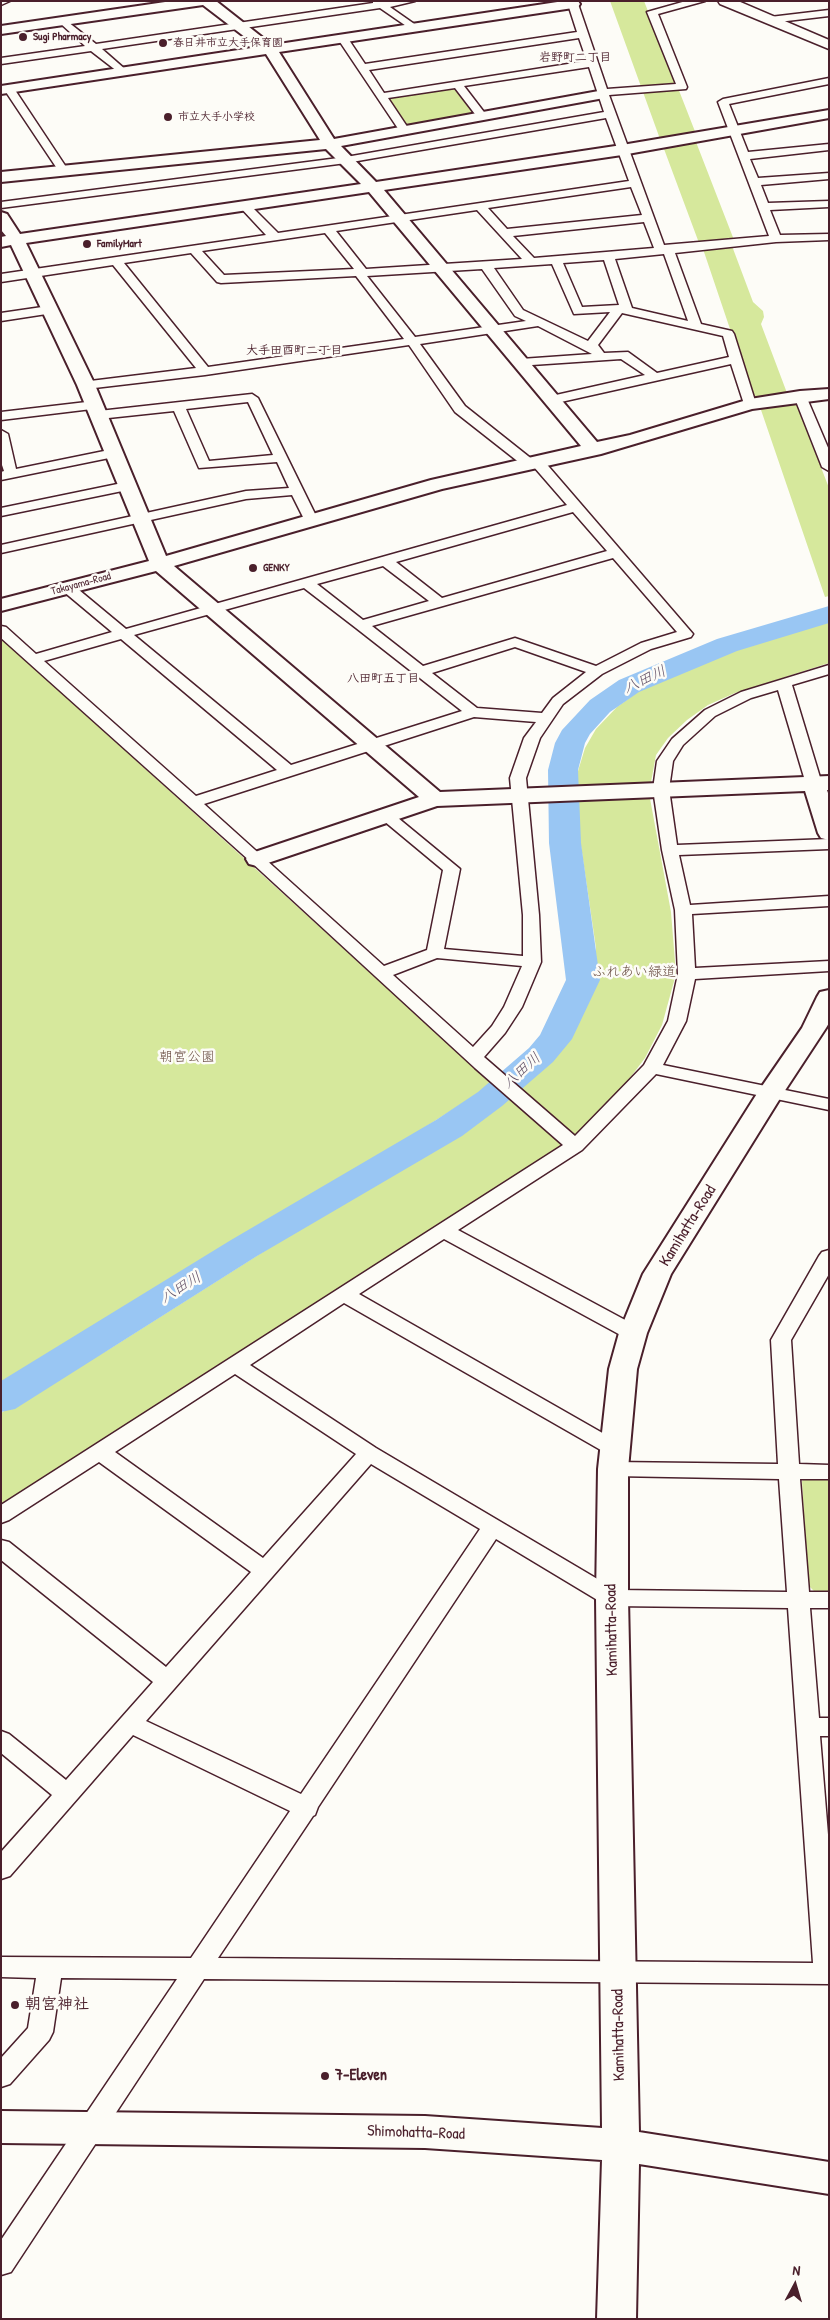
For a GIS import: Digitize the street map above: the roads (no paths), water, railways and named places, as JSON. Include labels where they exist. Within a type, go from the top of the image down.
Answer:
[{"type":"main road","points":[[725,1],[829,45]]},
{"type":"street","points":[[1,30],[202,1]]},
{"type":"street","points":[[207,1],[270,50],[330,144],[373,187],[594,450]]},
{"type":"street","points":[[1,61],[240,27],[379,3],[410,1]]},
{"type":"street","points":[[1,177],[330,144],[604,93],[682,87],[652,12],[700,1]]},
{"type":"street","points":[[379,3],[415,28]]},
{"type":"street","points":[[63,170],[5,89],[573,3],[622,150],[696,326]]},
{"type":"street","points":[[770,20],[829,13]]},
{"type":"street","points":[[62,21],[122,72]]},
{"type":"street","points":[[362,68],[583,34]]},
{"type":"street","points":[[343,39],[404,131]]},
{"type":"street","points":[[382,96],[594,63]]},
{"type":"street","points":[[776,239],[723,102],[829,81]]},
{"type":"street","points":[[458,85],[482,116]]},
{"type":"street","points":[[1,205],[346,160],[610,114]]},
{"type":"street","points":[[8,241],[622,150],[829,114]]},
{"type":"street","points":[[744,156],[829,147]]},
{"type":"street","points":[[754,182],[829,176]]},
{"type":"street","points":[[1,278],[635,183]]},
{"type":"street","points":[[764,207],[829,204]]},
{"type":"street","points":[[245,206],[275,237]]},
{"type":"street","points":[[480,206],[531,262]]},
{"type":"street","points":[[1,217],[8,241],[32,273],[86,385],[160,564],[435,798]]},
{"type":"street","points":[[504,233],[649,218]]},
{"type":"street","points":[[328,229],[360,268],[359,273],[411,340],[460,409],[534,464],[577,507],[686,634],[646,646],[597,671],[558,700],[532,738],[518,778],[531,915],[532,962],[513,1007],[498,1029],[480,1063]]},
{"type":"street","points":[[194,249],[220,279],[486,266],[776,239],[829,237]]},
{"type":"street","points":[[608,256],[623,310]]},
{"type":"street","points":[[556,260],[578,311],[623,310],[728,334],[750,404]]},
{"type":"street","points":[[116,261],[205,372]]},
{"type":"street","points":[[486,266],[519,312],[537,323],[590,347],[601,357]]},
{"type":"street","points":[[1,316],[49,310]]},
{"type":"street","points":[[590,347],[623,310]]},
{"type":"street","points":[[86,385],[205,372],[411,340],[537,323]]},
{"type":"street","points":[[521,362],[624,356],[654,376]]},
{"type":"street","points":[[552,400],[735,359]]},
{"type":"street","name":"Takayama-Road","points":[[1,605],[160,564],[438,484],[594,450],[750,404],[800,396],[829,394]]},
{"type":"street","points":[[800,396],[829,467]]},
{"type":"street","points":[[1,416],[178,406],[252,398],[311,520]]},
{"type":"street","points":[[178,406],[204,465],[281,458]]},
{"type":"street","points":[[1,434],[6,475],[114,453]]},
{"type":"street","points":[[1,512],[127,486]]},
{"type":"street","points":[[1,549],[246,495],[297,491]]},
{"type":"street","points":[[33,659],[577,507]]},
{"type":"street","points":[[361,625],[618,553]]},
{"type":"street","points":[[386,561],[440,603]]},
{"type":"street","points":[[307,582],[473,712]]},
{"type":"street","points":[[68,588],[125,633],[288,771]]},
{"type":"street","points":[[1,630],[257,859],[480,1063],[575,1146]]},
{"type":"street","points":[[421,671],[515,642],[597,671]]},
{"type":"street","points":[[1,1515],[345,1296],[575,1146],[652,1068],[677,1021],[687,974],[683,910],[670,850],[661,789],[665,761],[677,742],[710,713],[739,699],[829,669]]},
{"type":"street","points":[[784,683],[821,783],[829,833]]},
{"type":"street","points":[[193,802],[473,712],[546,718]]},
{"type":"street","points":[[257,859],[435,798],[821,783]]},
{"type":"street","points":[[386,816],[452,869],[435,953]]},
{"type":"street","points":[[670,850],[829,844]]},
{"type":"street","points":[[683,910],[829,901]]},
{"type":"street","points":[[382,973],[435,953],[532,962]]},
{"type":"street","points":[[687,974],[829,966]]},
{"type":"street","name":"Kamihatta-Road","points":[[616,2319],[622,2145],[617,1972],[612,1598],[613,1458],[623,1369],[633,1333],[658,1274],[771,1092],[814,1028],[829,997]]},
{"type":"street","points":[[652,1068],[829,1105]]},
{"type":"street","points":[[445,1230],[633,1333]]},
{"type":"street","points":[[1,1967],[827,1973],[819,1727],[798,1600],[782,1340],[827,1266]]},
{"type":"street","points":[[345,1296],[613,1458],[789,1472],[829,1472]]},
{"type":"street","points":[[236,1365],[370,1453],[612,1598],[829,1600]]},
{"type":"street","points":[[100,1452],[265,1571]]},
{"type":"street","points":[[1,1869],[370,1453]]},
{"type":"street","points":[[1,2263],[307,1808],[493,1526]]},
{"type":"street","points":[[1,1548],[168,1681]]},
{"type":"street","points":[[130,1723],[307,1808]]},
{"type":"street","points":[[1,1740],[67,1794]]},
{"type":"street","points":[[1,2076],[40,2032],[50,1968]]},
{"type":"street","name":"Shimohatta-Road","points":[[1,2127],[425,2132],[622,2145],[829,2178]]},
{"type":"waterway","name":"八田川","points":[[1,1399],[244,1248],[336,1196],[449,1128],[490,1099],[541,1055],[555,1039],[583,980],[565,843],[563,770],[570,743],[577,730],[600,706],[629,686],[727,645],[829,614]]},
{"type":"place","name":"Sugi Pharmacy","points":[[23,37]]},
{"type":"place","name":"春日井市立大手保育園","points":[[163,43]]},
{"type":"place","name":"市立大手小学校","points":[[168,117]]},
{"type":"place","name":"FamilyMart","points":[[87,244]]},
{"type":"place","name":"GENKY","points":[[253,568]]},
{"type":"place","name":"朝宮神社","points":[[15,2005]]},
{"type":"place","name":"7-Eleven","points":[[325,2076]]},
{"type":"district","name":"岩野町二丁目","points":[[575,58]]},
{"type":"district","name":"大手田酉町二丁目","points":[[294,351]]},
{"type":"district","name":"八田町五丁目","points":[[383,679]]},
{"type":"park label","name":"ふれあい緑道","points":[[634,972]]},
{"type":"park label","name":"朝宮公園","points":[[187,1057]]}]
